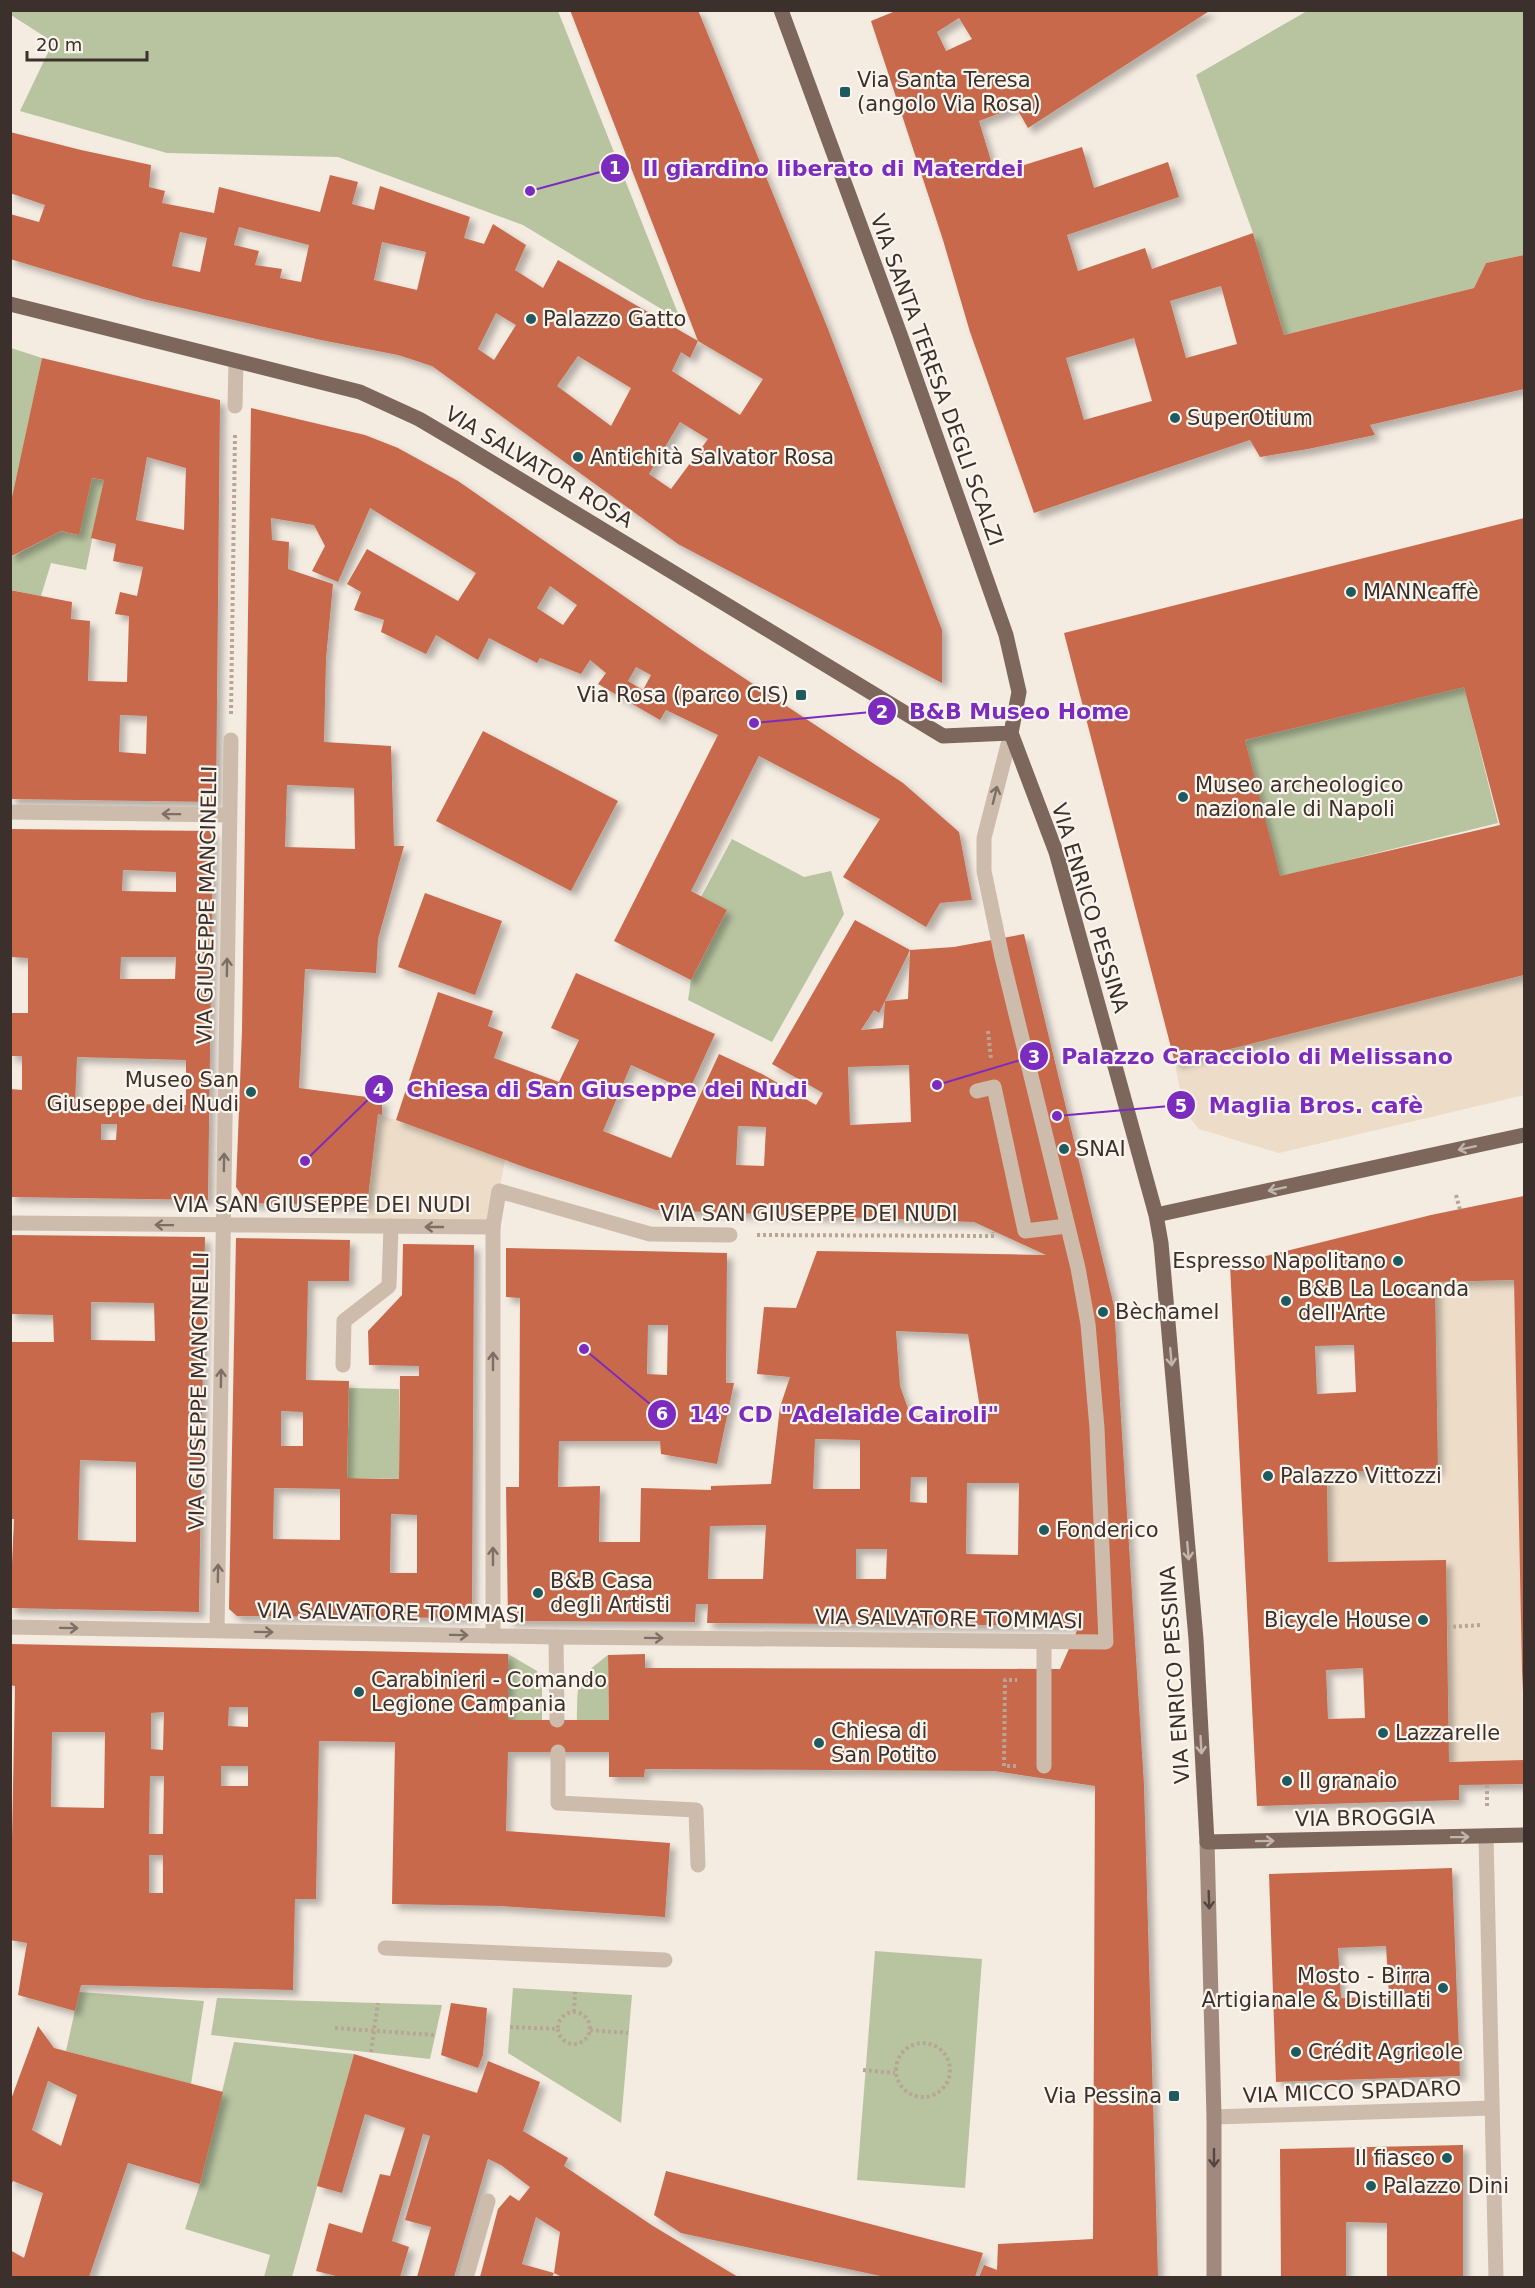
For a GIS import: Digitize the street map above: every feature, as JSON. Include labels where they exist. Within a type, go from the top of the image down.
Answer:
[{"type":"main road","name":"VIA SANTA TERESA DEGLI SCALZI","points":[[781,10],[900,334],[1006,635],[1019,692],[1011,733]]},
{"type":"main road","name":"VIA SALVATOR ROSA","points":[[10,304],[360,392],[419,419],[943,736],[1011,733]]},
{"type":"main road","name":"VIA ENRICO PESSINA","points":[[1011,733],[1056,852],[1156,1215],[1161,1243],[1195,1627],[1207,1842],[1214,2117],[1214,2277]]},
{"type":"main road","points":[[1156,1215],[1524,1135]]},
{"type":"main road","name":"VIA BROGGIA","points":[[1207,1842],[1524,1835]]},
{"type":"street","points":[[235,406],[236,361]]},
{"type":"street","name":"VIA SALVATORE TOMMASI","points":[[10,1627],[556,1637],[1106,1642],[1102,1512],[1092,1358],[1083,1297],[1002,957],[984,870],[984,838],[1011,733]]},
{"type":"street","name":"VIA GIUSEPPE MANCINELLI","points":[[217,1631],[231,740]]},
{"type":"street","points":[[10,812],[230,815]]},
{"type":"street","points":[[977,1091],[994,1087],[1025,1231],[1067,1226]]},
{"type":"street","name":"VIA SAN GIUSEPPE DEI NUDI","points":[[10,1223],[493,1227],[499,1191],[650,1234],[730,1235]]},
{"type":"street","points":[[342,1365],[344,1321],[389,1286],[391,1226]]},
{"type":"street","points":[[493,1227],[493,1636]]},
{"type":"street","points":[[556,1637],[557,1720]]},
{"type":"street","points":[[1044,1641],[1044,1766]]},
{"type":"street","points":[[558,1752],[558,1803],[696,1810],[698,1865]]},
{"type":"street","points":[[1486,1836],[1496,2277]]},
{"type":"street","points":[[385,1948],[665,1960]]},
{"type":"street","name":"VIA MICCO SPADARO","points":[[1214,2117],[1492,2108]]},
{"type":"street","points":[[466,2277],[488,2200]]},
{"type":"path","name":"VIA GIUSEPPE MANCINELLI","points":[[231,740],[235,406]]},
{"type":"path","points":[[1456,1195],[1460,1210]]},
{"type":"path","name":"VIA SAN GIUSEPPE DEI NUDI","points":[[730,1235],[994,1236]]},
{"type":"path","points":[[1447,1627],[1482,1625]]},
{"type":"path","points":[[1486,1785],[1487,1810]]},
{"type":"path","points":[[574,2013],[576,1992]]},
{"type":"path","points":[[371,2052],[378,2003]]},
{"type":"path","points":[[574,2013],[587,2019],[590,2030],[583,2041],[573,2044],[562,2039],[558,2030],[562,2018],[574,2013]]},
{"type":"path","points":[[510,2027],[558,2030]]},
{"type":"path","points":[[335,2028],[435,2035]]},
{"type":"path","points":[[590,2030],[628,2033]]},
{"type":"path","points":[[925,2043],[934,2046],[946,2056],[950,2074],[944,2087],[929,2097],[914,2096],[903,2090],[895,2073],[898,2057],[906,2048],[925,2043]]},
{"type":"path","points":[[863,2070],[895,2073]]},
{"type":"green space","points":[[10,11],[558,11],[681,321],[523,225],[338,157],[167,153],[20,111],[53,42],[11,15]]},
{"type":"green space","points":[[1307,11],[1524,11],[1524,255],[1486,263],[1474,288],[1284,335],[1253,233],[1196,75]]},
{"type":"green space","points":[[11,348],[42,358],[11,507]]},
{"type":"green space","points":[[92,478],[104,480],[86,570],[51,563],[41,596],[11,590],[11,557],[61,531],[78,535]]},
{"type":"green space","points":[[1464,686],[1498,823],[1279,877],[1245,740]]},
{"type":"green space","points":[[732,839],[804,877],[831,871],[844,914],[772,1042],[688,1000],[691,980],[727,910],[701,897]]},
{"type":"green space","points":[[349,1388],[399,1389],[399,1479],[347,1478]]},
{"type":"green space","points":[[508,1654],[537,1671],[542,1688],[542,1720],[508,1720]]},
{"type":"green space","points":[[608,1655],[609,1720],[577,1720],[581,1682],[589,1670]]},
{"type":"green space","points":[[875,1951],[982,1959],[965,2188],[857,2180]]},
{"type":"green space","points":[[513,1988],[632,1995],[621,2123],[508,2053]]},
{"type":"green space","points":[[79,1992],[204,2001],[191,2084],[66,2051]]},
{"type":"green space","points":[[217,1998],[442,2005],[430,2059],[211,2035]]},
{"type":"green space","points":[[234,2042],[354,2054],[292,2277],[264,2277],[270,2255],[185,2229],[200,2184]]},
{"type":"shaded area","points":[[1524,975],[1524,1095],[1279,1153],[1199,1129],[1184,1111],[1175,1063]]},
{"type":"shaded area","points":[[378,1114],[505,1159],[493,1227],[371,1226],[366,1214]]},
{"type":"shaded area","points":[[1514,1280],[1524,1760],[1449,1762],[1447,1627],[1328,1562],[1327,1472],[1438,1470],[1435,1282]]},
{"type":"building","points":[[570,10],[698,10],[828,329],[942,630],[942,683],[678,544],[432,366],[398,355],[321,340],[143,299],[10,259],[10,214],[39,222],[45,205],[10,193],[10,132],[151,165],[149,187],[165,191],[162,203],[214,213],[219,187],[320,212],[330,175],[358,182],[352,204],[374,210],[380,186],[470,217],[464,238],[484,244],[493,224],[526,245],[515,270],[543,288],[558,260],[698,341]],"holes":[[[239,227],[309,245],[301,282],[280,278],[282,269],[255,265],[259,251],[234,245]],[[180,232],[207,238],[200,272],[172,266]],[[382,242],[426,252],[417,290],[374,280]],[[496,313],[516,325],[494,360],[478,349]],[[698,341],[763,379],[740,415],[672,371],[681,352],[690,358]],[[578,356],[631,388],[611,426],[557,386]],[[680,422],[708,439],[671,489],[649,474]]]},
{"type":"building","points":[[898,10],[1211,10],[1028,128],[1016,107],[979,121],[995,174],[1082,147],[1094,188],[1168,162],[1179,197],[1067,235],[1078,271],[1145,248],[1152,269],[1253,233],[1284,335],[1474,288],[1486,263],[1524,255],[1524,389],[1370,425],[1375,435],[1308,449],[1260,457],[1250,440],[1034,513],[970,332],[943,240],[871,21]],"holes":[[[959,18],[972,39],[946,51],[937,32]],[[1221,286],[1237,344],[1186,358],[1170,301]],[[1134,338],[1152,401],[1084,420],[1066,358]]]},
{"type":"building","points":[[42,358],[220,400],[216,802],[10,799],[10,590],[72,602],[71,619],[90,621],[88,681],[127,682],[129,616],[115,614],[120,592],[137,596],[143,567],[113,561],[116,544],[91,538],[104,480],[92,478],[79,535],[61,531],[10,557],[10,507]],"holes":[[[147,457],[186,468],[184,530],[136,520]],[[120,715],[147,716],[146,754],[119,752]]]},
{"type":"building","points":[[251,408],[365,435],[398,448],[458,481],[700,649],[903,783],[959,832],[972,900],[940,903],[926,927],[843,877],[880,819],[759,756],[691,891],[727,910],[691,980],[614,941],[718,735],[666,710],[660,720],[598,684],[606,673],[590,660],[581,674],[540,658],[537,663],[489,638],[478,660],[436,635],[426,654],[381,632],[384,620],[354,610],[361,592],[347,584],[367,549],[458,601],[476,573],[370,508],[338,582],[312,571],[325,546],[314,525],[271,518],[272,540],[289,542],[288,569],[333,584],[326,659],[324,742],[391,746],[394,846],[404,846],[378,939],[376,973],[305,969],[299,1088],[382,1099],[382,1115],[378,1114],[367,1206],[247,1203],[236,1187],[242,1031]],"holes":[[[550,586],[577,605],[563,625],[537,608]],[[636,667],[651,675],[643,690],[628,681]],[[287,785],[354,788],[355,849],[285,847]]]},
{"type":"building","name":"Museo archeologico nazionale di Napoli","points":[[1524,518],[1524,975],[1175,1063],[1064,633]],"holes":[[[1464,687],[1500,825],[1280,876],[1245,740]]]},
{"type":"building","points":[[483,731],[618,801],[571,891],[436,821]]},
{"type":"building","points":[[10,829],[213,831],[208,1200],[10,1197],[10,1089],[22,1090],[22,1056],[10,1056],[10,1013],[28,1013],[28,958],[10,957]],"holes":[[[123,870],[176,872],[176,892],[122,891]],[[121,957],[176,957],[175,979],[120,979]],[[77,1057],[186,1060],[186,1105],[75,1103]],[[101,1124],[117,1124],[116,1140],[101,1140]]]},
{"type":"building","points":[[425,893],[502,921],[475,995],[398,967]]},
{"type":"building","points":[[855,920],[910,950],[954,947],[1024,934],[1114,1306],[1144,1785],[1158,2277],[979,2277],[984,2265],[997,2270],[998,2244],[1093,2239],[1095,1786],[994,1771],[645,1769],[644,1777],[609,1777],[609,1752],[508,1752],[506,1831],[670,1843],[665,1917],[500,1906],[392,1904],[395,1742],[319,1741],[316,1899],[295,1899],[293,1990],[81,1985],[75,2011],[18,1995],[27,1943],[10,1940],[15,1686],[10,1685],[10,1644],[508,1654],[508,1720],[609,1720],[608,1655],[645,1654],[645,1668],[1060,1669],[1079,1626],[707,1623],[708,1604],[696,1604],[695,1622],[508,1621],[506,1487],[519,1487],[520,1298],[506,1297],[506,1248],[727,1253],[726,1383],[734,1383],[717,1464],[661,1454],[660,1441],[559,1441],[558,1487],[600,1486],[599,1542],[640,1542],[641,1488],[711,1490],[711,1486],[771,1484],[780,1407],[790,1377],[757,1374],[764,1307],[796,1308],[817,1251],[1046,1255],[974,1222],[656,1210],[527,1168],[396,1120],[438,992],[493,1011],[488,1026],[503,1032],[494,1058],[559,1082],[579,1040],[551,1028],[576,973],[715,1034],[689,1091],[631,1065],[603,1131],[671,1158],[719,1054],[762,1074],[816,1105],[823,1093],[772,1064]],"holes":[[[910,950],[908,999],[885,1001]],[[885,1001],[883,1028],[861,1030],[874,1010],[879,1013]],[[909,1065],[911,1122],[850,1125],[848,1067]],[[738,1126],[766,1127],[764,1166],[736,1165]],[[648,1325],[668,1325],[667,1375],[647,1374]],[[896,1331],[968,1334],[980,1408],[911,1417],[900,1386]],[[815,1439],[860,1440],[860,1489],[813,1489]],[[911,1477],[927,1477],[927,1503],[910,1502]],[[967,1483],[1019,1483],[1018,1555],[966,1554]],[[766,1525],[763,1579],[708,1579],[710,1526]],[[856,1549],[887,1549],[886,1579],[856,1579]],[[229,1707],[248,1707],[248,1727],[228,1726]],[[164,1712],[163,1750],[151,1749],[151,1713]],[[52,1732],[105,1732],[104,1808],[51,1807]],[[221,1766],[248,1766],[248,1786],[221,1786]],[[150,1776],[164,1776],[163,1834],[149,1834]],[[149,1855],[163,1855],[163,1893],[149,1893]]]},
{"type":"building","name":"Palazzo Vittozzi","points":[[1524,1196],[1524,1692],[1514,1280],[1435,1282],[1438,1470],[1327,1472],[1328,1562],[1446,1560],[1449,1762],[1524,1760],[1524,1784],[1459,1785],[1459,1800],[1257,1806],[1230,1265],[1431,1215]],"holes":[[[1354,1345],[1356,1392],[1317,1394],[1315,1346]],[[1363,1668],[1365,1718],[1328,1719],[1326,1670]]]},
{"type":"building","points":[[10,1235],[205,1237],[199,1612],[10,1608],[14,1519],[10,1519],[10,1342],[54,1342],[53,1315],[10,1314]],"holes":[[[91,1302],[154,1303],[155,1341],[91,1340]],[[80,1460],[136,1462],[136,1542],[78,1540]]]},
{"type":"building","points":[[236,1238],[350,1240],[349,1281],[308,1281],[306,1380],[349,1381],[347,1478],[399,1479],[400,1376],[419,1376],[419,1366],[369,1365],[368,1331],[402,1295],[403,1244],[474,1245],[472,1618],[237,1616],[229,1609]],"holes":[[[281,1411],[303,1412],[303,1446],[281,1446]],[[274,1488],[340,1489],[340,1540],[273,1539]],[[391,1514],[417,1515],[417,1573],[390,1573]]]},
{"type":"building","points":[[1452,1868],[1460,2076],[1276,2082],[1269,1874]],"holes":[[[1386,1946],[1389,1996],[1341,1998],[1338,1948]]]},
{"type":"building","points":[[451,2003],[487,2008],[483,2055],[478,2068],[441,2055]]},
{"type":"building","points":[[38,2026],[54,2048],[223,2092],[200,2184],[128,2163],[89,2277],[10,2277],[10,2250],[24,2258],[43,2193],[13,2181],[10,2188],[10,2102]],"holes":[[[48,2081],[77,2095],[61,2146],[32,2130]]]},
{"type":"building","points":[[354,2054],[477,2093],[488,2061],[540,2082],[523,2131],[568,2158],[564,2166],[653,2226],[738,2277],[562,2277],[554,2273],[552,2277],[480,2277],[498,2209],[510,2195],[519,2201],[530,2187],[501,2165],[488,2159],[454,2277],[417,2277],[431,2227],[405,2220],[430,2136],[423,2134],[392,2241],[409,2247],[400,2277],[340,2277],[316,2271],[329,2223],[362,2233],[380,2174],[390,2176],[405,2128],[365,2114],[342,2193],[317,2186]],"holes":[[[536,2217],[560,2232],[554,2273],[522,2264]]]},
{"type":"building","name":"Palazzo Dini","points":[[1463,2145],[1463,2277],[1387,2277],[1387,2223],[1346,2222],[1346,2277],[1281,2277],[1280,2149]]},
{"type":"building","points":[[666,2171],[983,2253],[975,2277],[885,2277],[681,2233],[654,2215]]},
{"type":"place","name":"Via Santa Teresa (angolo Via Rosa)","points":[[845,92]]},
{"type":"place","name":"Il giardino liberato di Materdei","points":[[530,191]]},
{"type":"place","name":"Palazzo Gatto","points":[[531,319]]},
{"type":"place","name":"SuperOtium","points":[[1175,418]]},
{"type":"place","name":"Antichità Salvator Rosa","points":[[578,457]]},
{"type":"place","name":"MANNcaffè","points":[[1351,592]]},
{"type":"place","name":"Via Rosa (parco CIS)","points":[[801,695]]},
{"type":"place","name":"B&B Museo Home","points":[[754,723]]},
{"type":"place","name":"Museo archeologico nazionale di Napoli","points":[[1183,797]]},
{"type":"place","name":"Palazzo Caracciolo di Melissano","points":[[937,1085]]},
{"type":"place","name":"Museo San Giuseppe dei Nudi","points":[[251,1092]]},
{"type":"place","name":"Maglia Bros. cafè","points":[[1057,1116]]},
{"type":"place","name":"SNAI","points":[[1064,1149]]},
{"type":"place","name":"Chiesa di San Giuseppe dei Nudi","points":[[305,1161]]},
{"type":"place","name":"Espresso Napolitano","points":[[1398,1261]]},
{"type":"place","name":"B&B La Locanda dell'Arte","points":[[1286,1301]]},
{"type":"place","name":"Bèchamel","points":[[1103,1312]]},
{"type":"place","name":"14° CD \"Adelaide Cairoli\"","points":[[584,1349]]},
{"type":"place","name":"Palazzo Vittozzi","points":[[1268,1476]]},
{"type":"place","name":"Fonderico","points":[[1044,1530]]},
{"type":"place","name":"B&B Casa degli Artisti","points":[[538,1593]]},
{"type":"place","name":"Bicycle House","points":[[1423,1620]]},
{"type":"place","name":"Carabinieri - Comando Legione Campania","points":[[359,1692]]},
{"type":"place","name":"Lazzarelle","points":[[1383,1733]]},
{"type":"place","name":"Chiesa di San Potito","points":[[819,1743]]},
{"type":"place","name":"Il granaio","points":[[1287,1781]]},
{"type":"place","name":"Mosto - Birra Artigianale & Distillati","points":[[1443,1988]]},
{"type":"place","name":"Crédit Agricole","points":[[1296,2052]]},
{"type":"place","name":"Via Pessina","points":[[1174,2096]]},
{"type":"place","name":"Il fiasco","points":[[1447,2158]]},
{"type":"place","name":"Palazzo Dini","points":[[1371,2186]]}]
